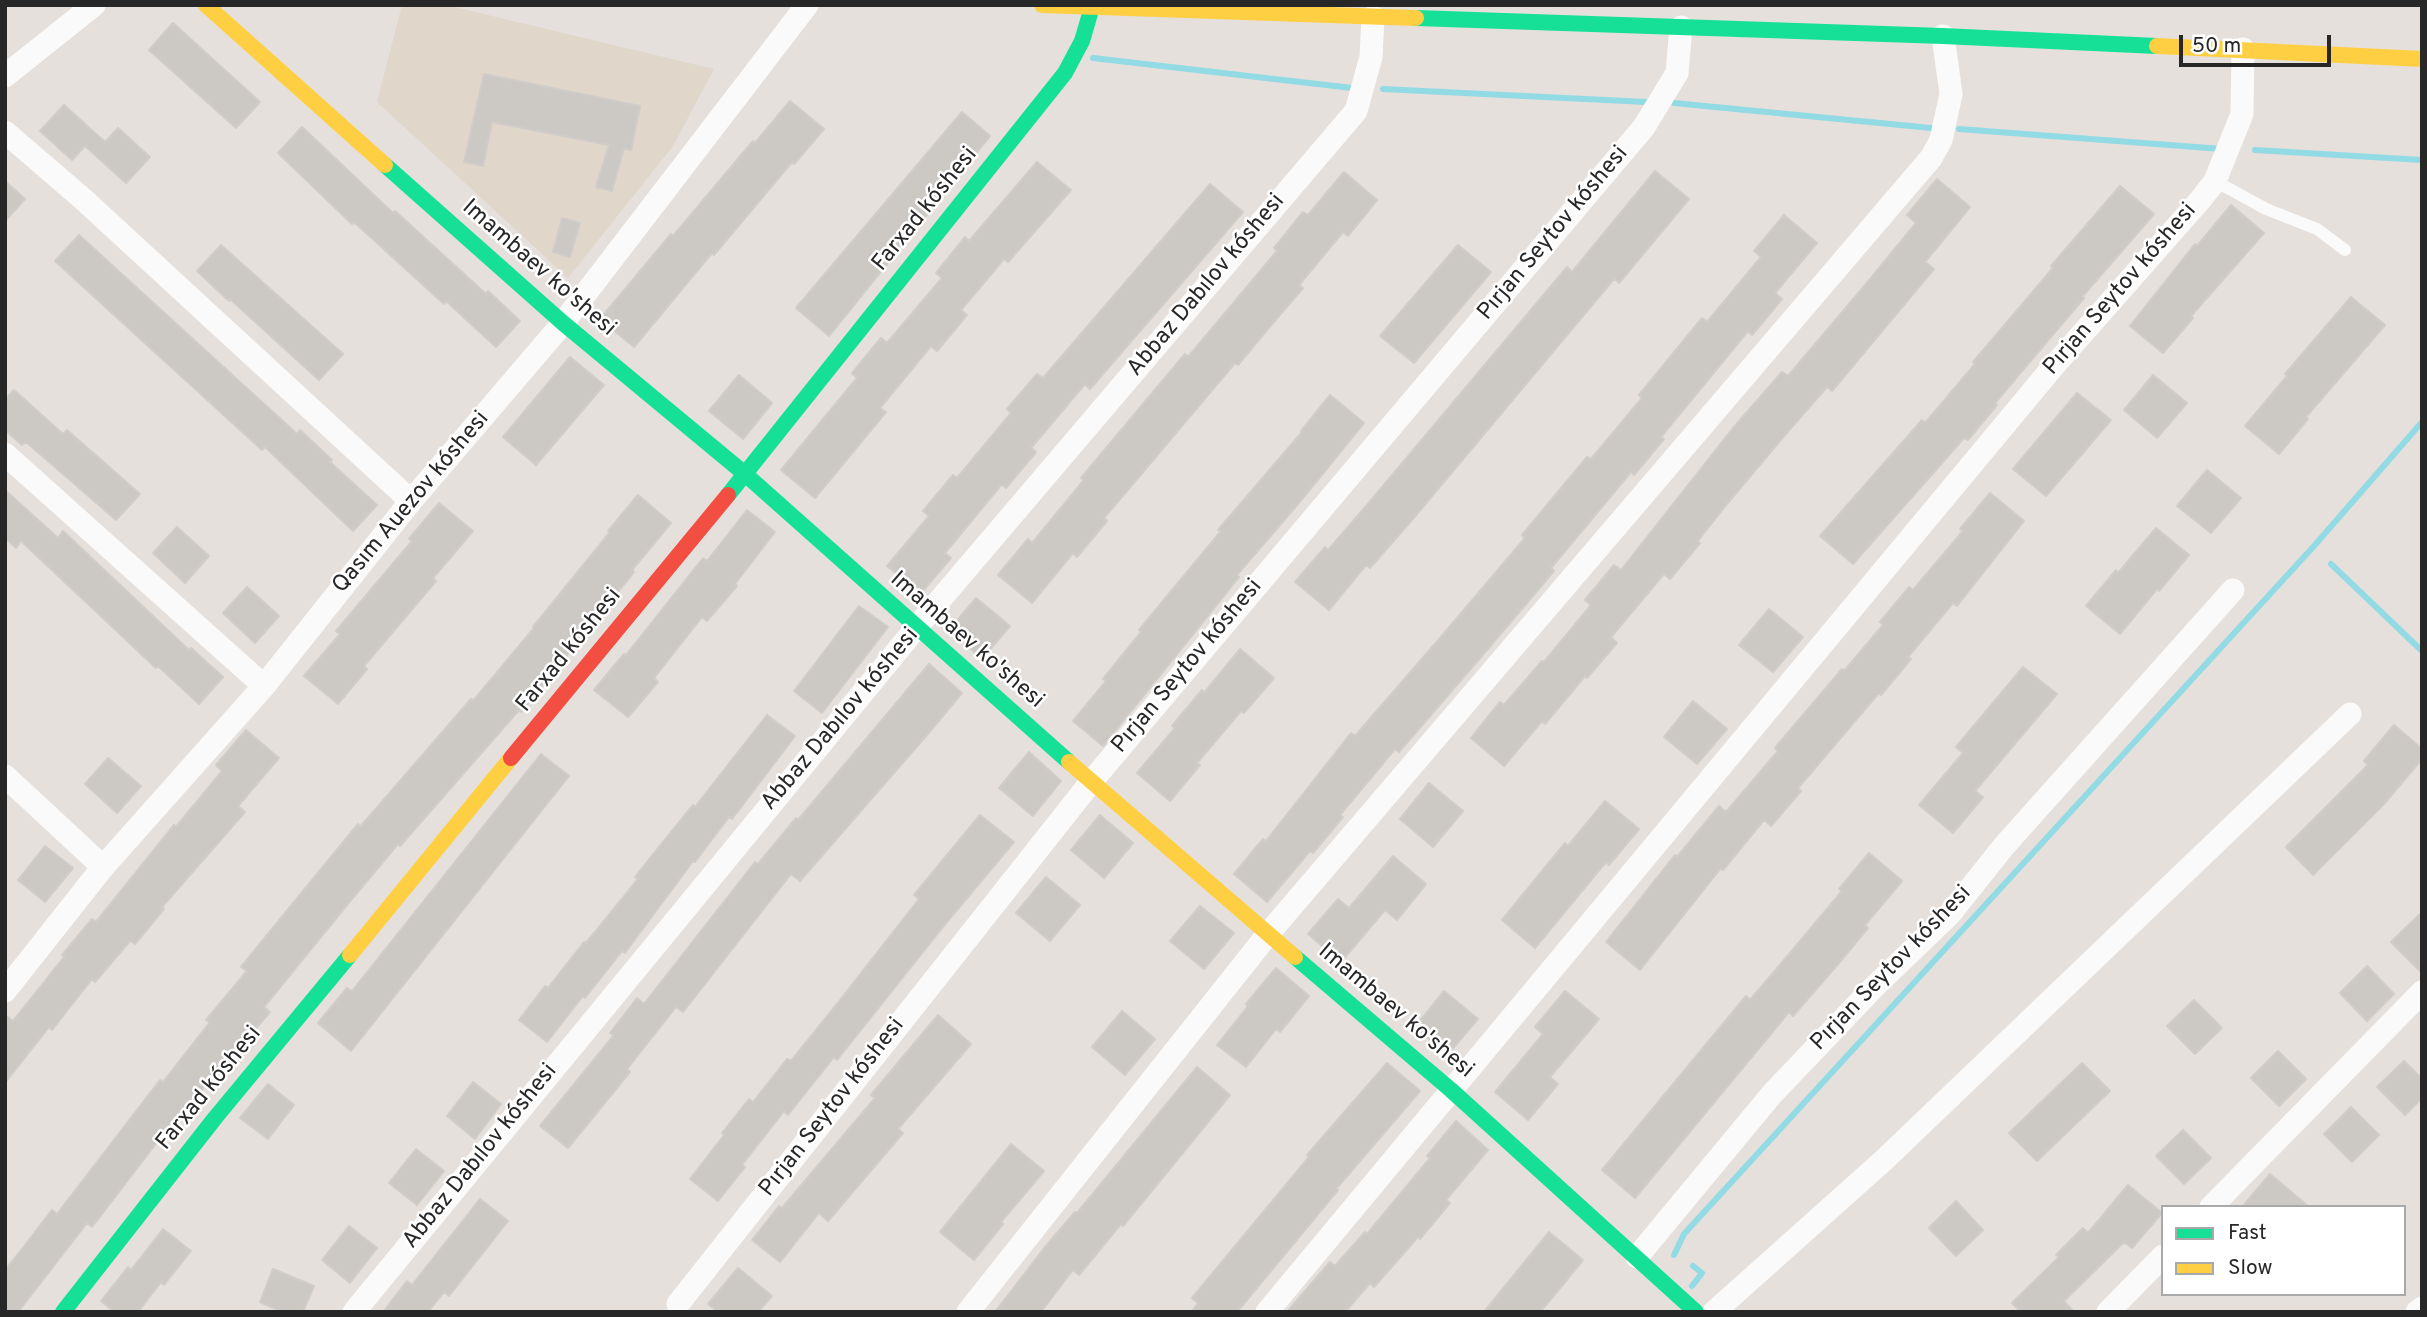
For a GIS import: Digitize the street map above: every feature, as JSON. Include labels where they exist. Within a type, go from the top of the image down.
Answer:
[{"type":"street","points":[[5,76],[94,5]]},
{"type":"street","name":"Imambaev ko'shesi","points":[[206,5],[563,324],[745,474],[1091,782],[1451,1090],[1696,1312]]},
{"type":"street","name":"Qasım Auezov kóshesi","points":[[5,991],[103,867],[264,685],[411,501],[563,324],[807,5]]},
{"type":"street","points":[[1042,5],[1943,36],[2422,59]]},
{"type":"street","name":"Farxad kóshesi","points":[[63,1312],[232,1096],[745,474],[1065,73],[1082,41],[1092,7]]},
{"type":"street","name":"Abbaz Dabılov kóshesi","points":[[354,1312],[916,628],[1356,111],[1371,57],[1373,18]]},
{"type":"street","name":"Pırjan Seytov kóshesi","points":[[678,1304],[1091,782],[1644,127],[1677,73],[1681,27]]},
{"type":"street","points":[[968,1312],[1268,934],[1931,158],[1941,140],[1951,94],[1943,36]]},
{"type":"street","name":"Pırjan Seytov kóshesi","points":[[1267,1312],[2052,368],[2202,199],[2215,181],[2242,114],[2243,49]]},
{"type":"street","points":[[5,132],[83,199],[411,501]]},
{"type":"street","points":[[5,454],[264,685]]},
{"type":"street","name":"Pırjan Seytov kóshesi","points":[[1637,1256],[1772,1094],[1874,987],[1949,915],[2004,846],[2232,590]]},
{"type":"street","points":[[1714,1312],[1884,1160],[2350,714]]},
{"type":"street","points":[[5,776],[103,867]]},
{"type":"street","points":[[2213,1205],[2422,992]]},
{"type":"street","points":[[2108,1312],[2161,1258]]},
{"type":"street","points":[[2417,1312],[2422,1308]]},
{"type":"lane","points":[[2215,181],[2266,209],[2317,229],[2345,250]]},
{"type":"shaded area","points":[[402,5],[446,5],[714,69],[673,146],[568,278],[377,102]]},
{"type":"building","points":[[173,23],[260,102],[236,128],[149,50]]},
{"type":"building","points":[[484,74],[640,106],[631,150],[624,148],[612,191],[596,187],[609,145],[492,122],[483,166],[464,162]]},
{"type":"building","points":[[790,101],[824,129],[794,164],[792,162],[714,255],[712,253],[634,347],[600,319],[671,234],[673,236]]},
{"type":"building","points":[[64,105],[105,142],[118,128],[150,157],[126,183],[85,146],[72,160],[40,131]]},
{"type":"building","points":[[962,112],[990,136],[829,336],[796,308]]},
{"type":"building","points":[[302,127],[393,213],[395,211],[486,294],[488,291],[520,321],[496,347],[354,222],[352,224],[278,153]]},
{"type":"building","points":[[1037,162],[1071,190],[1008,262],[1004,259],[961,310],[967,315],[937,351],[931,346],[880,408],[886,412],[815,498],[781,470],[857,378],[852,373],[881,338],[887,343],[942,278],[936,273],[965,237],[969,241]]},
{"type":"building","points":[[1655,171],[1689,199],[1619,283],[1614,279],[1412,520],[1370,568],[1366,565],[1329,610],[1295,582],[1325,547],[1328,550],[1367,505],[1567,267],[1572,272]]},
{"type":"building","points":[[1344,172],[1377,200],[1348,236],[1343,232],[1299,285],[1303,288],[1238,365],[1235,363],[1104,518],[1107,521],[1077,557],[1073,553],[1032,603],[998,575],[1028,539],[1032,543],[1084,480],[1081,478],[1185,354],[1188,357],[1277,251],[1274,248],[1303,212],[1308,215]]},
{"type":"building","points":[[1937,179],[1970,207],[1925,262],[1934,269],[1832,391],[1827,387],[1785,435],[1727,504],[1697,542],[1700,543],[1670,579],[1664,574],[1611,637],[1617,643],[1587,678],[1585,676],[1545,724],[1542,721],[1504,766],[1471,738],[1500,702],[1504,705],[1542,661],[1544,662],[1591,605],[1585,600],[1614,565],[1621,570],[1733,428],[1782,372],[1788,376],[1871,278],[1916,223],[1907,215]]},
{"type":"building","points":[[5,181],[25,199],[5,221]]},
{"type":"building","points":[[1210,184],[1243,212],[1090,389],[1085,384],[1031,448],[1036,452],[1006,488],[1002,484],[945,553],[951,558],[921,593],[887,566],[929,516],[923,511],[953,475],[957,478],[1011,413],[1007,409],[1037,374],[1043,378]]},
{"type":"building","points":[[2120,186],[2154,214],[2082,297],[2084,298],[1995,403],[1997,405],[1968,440],[1964,438],[1853,564],[1820,536],[1922,420],[1925,423],[2053,268],[2051,266]]},
{"type":"building","points":[[2231,205],[2264,233],[2191,316],[2193,318],[2163,353],[2130,326],[2195,244],[2197,246]]},
{"type":"building","points":[[1784,215],[1817,243],[1775,293],[1782,299],[1752,335],[1748,331],[1661,437],[1664,439],[1634,475],[1631,472],[1551,568],[1554,571],[1399,752],[1395,749],[1340,815],[1343,817],[1313,853],[1310,851],[1267,902],[1234,874],[1263,839],[1266,841],[1351,733],[1355,736],[1525,538],[1522,535],[1587,457],[1591,459],[1642,398],[1639,395],[1702,318],[1707,322],[1761,257],[1754,251]]},
{"type":"building","points":[[562,218],[580,223],[570,257],[553,252]]},
{"type":"building","points":[[79,235],[297,434],[300,430],[377,505],[353,531],[265,447],[262,450],[55,261]]},
{"type":"building","points":[[221,245],[343,354],[319,380],[197,271]]},
{"type":"building","points":[[1458,245],[1491,272],[1414,363],[1380,336]]},
{"type":"building","points":[[2351,297],[2385,325],[2306,417],[2308,419],[2279,454],[2245,426],[2287,376],[2285,374]]},
{"type":"building","points":[[570,357],[604,385],[536,465],[503,437]]},
{"type":"building","points":[[739,375],[772,403],[743,439],[709,411]]},
{"type":"building","points":[[2153,375],[2187,403],[2157,438],[2124,410]]},
{"type":"building","points":[[14,390],[63,434],[67,430],[140,494],[116,520],[26,442],[22,445],[5,430],[5,400]]},
{"type":"building","points":[[2077,393],[2111,420],[2046,496],[2013,469]]},
{"type":"building","points":[[1330,395],[1364,423],[1237,575],[1239,577],[1103,746],[1073,721],[1106,681],[1103,679],[1141,632],[1139,630]]},
{"type":"building","points":[[2207,470],[2241,498],[2211,533],[2177,506]]},
{"type":"building","points":[[5,490],[58,538],[63,531],[189,650],[191,648],[223,677],[199,704],[158,666],[156,668],[21,541],[16,548],[5,538]]},
{"type":"building","points":[[1990,493],[2024,521],[1957,606],[1953,603],[1908,657],[1911,659],[1881,695],[1879,693],[1798,788],[1801,791],[1771,826],[1764,820],[1723,870],[1721,868],[1640,970],[1606,942],[1675,855],[1677,857],[1719,806],[1726,812],[1778,751],[1775,748],[1883,625],[1880,622],[1909,587],[1913,590],[1963,531],[1960,529]]},
{"type":"building","points":[[638,495],[671,523],[632,570],[634,572],[521,712],[519,710],[400,846],[398,844],[347,905],[264,1007],[270,1012],[240,1047],[237,1045],[194,1100],[191,1098],[92,1227],[87,1223],[18,1312],[5,1312],[5,1270],[52,1210],[57,1214],[160,1080],[163,1082],[210,1022],[206,1020],[247,971],[241,967],[285,913],[358,824],[360,827],[471,699],[473,701]]},
{"type":"building","points":[[439,503],[473,531],[433,578],[436,581],[364,666],[367,669],[338,704],[304,676],[340,634],[336,631],[412,541],[409,539]]},
{"type":"building","points":[[747,510],[775,532],[735,584],[737,586],[707,621],[702,617],[654,678],[658,682],[628,717],[594,690],[624,654],[626,655],[703,558],[707,561]]},
{"type":"building","points":[[177,527],[209,556],[185,583],[153,553]]},
{"type":"building","points":[[2156,528],[2189,555],[2120,634],[2086,606]]},
{"type":"building","points":[[247,587],[279,616],[255,643],[223,613]]},
{"type":"building","points":[[976,598],[1010,626],[982,659],[949,630]]},
{"type":"building","points":[[859,606],[888,627],[822,713],[794,691]]},
{"type":"building","points":[[1769,609],[1803,637],[1773,672],[1739,645]]},
{"type":"building","points":[[1240,649],[1274,678],[1244,713],[1241,711],[1197,763],[1200,765],[1170,801],[1137,773],[1175,728],[1172,726],[1202,690],[1204,693]]},
{"type":"building","points":[[929,664],[962,693],[933,728],[800,881],[791,874],[683,1012],[676,1007],[627,1069],[630,1072],[568,1148],[540,1126],[614,1035],[610,1033],[637,998],[644,1004],[755,862],[758,864],[796,818],[798,820]]},
{"type":"building","points":[[2023,667],[2057,694],[1975,791],[1983,797],[1953,833],[1919,805],[1963,753],[1956,747]]},
{"type":"building","points":[[1693,701],[1727,729],[1697,764],[1664,737]]},
{"type":"building","points":[[767,715],[795,736],[732,819],[729,817],[695,862],[693,861],[625,953],[622,951],[547,1042],[519,1020],[545,986],[548,988],[584,942],[586,943],[638,879],[635,877],[693,805],[695,807]]},
{"type":"building","points":[[2394,725],[2422,749],[2422,759],[2384,804],[2313,875],[2286,847],[2368,765],[2364,761]]},
{"type":"building","points":[[246,730],[279,758],[238,806],[245,812],[162,907],[164,909],[135,944],[130,941],[95,982],[92,979],[52,1030],[49,1027],[5,1083],[5,1015],[13,1021],[92,919],[96,922],[174,825],[176,827],[222,771],[216,765]]},
{"type":"building","points":[[1029,752],[1061,781],[1033,816],[999,788]]},
{"type":"building","points":[[541,754],[569,776],[351,1051],[318,1023],[347,988],[352,991]]},
{"type":"building","points":[[108,758],[141,786],[117,813],[85,784]]},
{"type":"building","points":[[1429,783],[1463,811],[1433,847],[1400,819]]},
{"type":"building","points":[[1605,801],[1639,829],[1609,865],[1606,862],[1535,948],[1502,920],[1565,843],[1568,846]]},
{"type":"building","points":[[980,815],[1014,842],[837,1060],[834,1057],[788,1115],[784,1111],[718,1201],[690,1179],[749,1099],[753,1102],[787,1059],[791,1061],[837,1004],[919,899],[914,895]]},
{"type":"building","points":[[1100,815],[1133,843],[1104,878],[1071,850]]},
{"type":"building","points":[[45,846],[73,868],[45,902],[18,880]]},
{"type":"building","points":[[1869,853],[1902,881],[1865,925],[1868,928],[1839,963],[1793,1016],[1789,1012],[1635,1198],[1602,1170],[1746,996],[1750,1000],[1790,953],[1842,891],[1839,889]]},
{"type":"building","points":[[1393,856],[1426,884],[1397,920],[1385,910],[1341,962],[1308,934],[1338,899],[1349,908]]},
{"type":"building","points":[[1046,877],[1080,905],[1050,941],[1016,913]]},
{"type":"building","points":[[1200,906],[1234,933],[1204,969],[1170,941]]},
{"type":"building","points":[[2422,912],[2422,973],[2391,942]]},
{"type":"building","points":[[2367,966],[2394,994],[2367,1021],[2340,993]]},
{"type":"building","points":[[1276,968],[1309,996],[1280,1032],[1276,1029],[1246,1067],[1217,1045]]},
{"type":"building","points":[[1444,991],[1478,1019],[1448,1054],[1415,1027]]},
{"type":"building","points":[[1565,991],[1599,1019],[1550,1077],[1558,1084],[1528,1120],[1495,1092],[1543,1034],[1535,1027]]},
{"type":"building","points":[[2194,1000],[2222,1028],[2195,1054],[2167,1026]]},
{"type":"building","points":[[1122,1011],[1155,1039],[1125,1075],[1092,1047]]},
{"type":"building","points":[[938,1015],[971,1044],[898,1129],[903,1133],[828,1221],[819,1213],[780,1262],[752,1240],[875,1098],[871,1095]]},
{"type":"building","points":[[2278,1051],[2306,1079],[2279,1106],[2251,1078]]},
{"type":"building","points":[[2404,1061],[2422,1079],[2422,1098],[2405,1115],[2377,1087]]},
{"type":"building","points":[[1387,1063],[1420,1091],[1336,1189],[1338,1190],[1237,1312],[1191,1312],[1198,1303],[1192,1298],[1309,1157],[1307,1155]]},
{"type":"building","points":[[2082,1063],[2110,1091],[2037,1161],[2009,1133]]},
{"type":"building","points":[[1197,1067],[1230,1095],[1123,1226],[1121,1224],[1079,1275],[1073,1270],[1041,1312],[995,1312],[1045,1247],[1075,1212],[1077,1213]]},
{"type":"building","points":[[473,1082],[501,1104],[475,1139],[447,1116]]},
{"type":"building","points":[[268,1084],[294,1105],[268,1139],[240,1118]]},
{"type":"building","points":[[2351,1107],[2379,1135],[2352,1162],[2324,1134]]},
{"type":"building","points":[[1456,1121],[1488,1150],[1446,1200],[1450,1203],[1420,1239],[1418,1237],[1374,1287],[1370,1283],[1345,1312],[1287,1312],[1330,1262],[1335,1266],[1365,1232],[1367,1234],[1430,1158],[1427,1156]]},
{"type":"building","points":[[2183,1130],[2211,1158],[2184,1184],[2156,1156]]},
{"type":"building","points":[[1011,1144],[1044,1171],[1001,1222],[1003,1224],[974,1260],[940,1232]]},
{"type":"building","points":[[416,1149],[444,1171],[417,1205],[389,1183]]},
{"type":"building","points":[[2270,1174],[2307,1205],[2244,1205]]},
{"type":"building","points":[[2128,1185],[2161,1212],[2132,1248],[2124,1242],[2064,1301],[2074,1312],[2021,1312],[2012,1303],[2059,1257],[2056,1255],[2083,1228],[2088,1233]]},
{"type":"building","points":[[480,1199],[508,1221],[449,1296],[444,1292],[428,1312],[383,1312],[407,1281],[412,1285]]},
{"type":"building","points":[[1956,1201],[1983,1230],[1956,1256],[1929,1228]]},
{"type":"building","points":[[349,1226],[377,1248],[350,1283],[322,1260]]},
{"type":"building","points":[[163,1229],[191,1251],[164,1285],[161,1282],[138,1312],[114,1312],[101,1301],[128,1267],[131,1270]]},
{"type":"building","points":[[1549,1232],[1583,1260],[1540,1312],[1484,1312]]},
{"type":"building","points":[[738,1268],[772,1296],[758,1312],[718,1312],[708,1304]]},
{"type":"building","points":[[273,1269],[314,1286],[303,1312],[283,1312],[260,1302]]},
{"type":"waterway","points":[[1093,58],[1352,88]]},
{"type":"waterway","points":[[1383,89],[1646,102]]},
{"type":"waterway","points":[[1674,103],[1931,128]]},
{"type":"waterway","points":[[1959,129],[2222,149]]},
{"type":"waterway","points":[[2255,150],[2422,160]]},
{"type":"waterway","points":[[1674,1255],[1684,1234],[2314,546],[2422,422]]},
{"type":"waterway","points":[[2331,564],[2422,651]]},
{"type":"waterway","points":[[1692,1286],[1702,1273],[1693,1266]]},
{"type":"traffic: fast","points":[[728,495],[1065,73],[1082,41],[1092,7]]},
{"type":"traffic: fast","points":[[1416,18],[2157,46]]},
{"type":"traffic: fast","points":[[385,165],[563,323],[745,474],[1069,762]]},
{"type":"traffic: fast","points":[[63,1312],[215,1118],[350,955]]},
{"type":"traffic: fast","points":[[1295,957],[1451,1090],[1696,1312]]},
{"type":"traffic: slow","points":[[206,5],[385,165]]},
{"type":"traffic: slow","points":[[1042,5],[1416,18]]},
{"type":"traffic: slow","points":[[2157,46],[2422,59]]},
{"type":"traffic: slow","points":[[350,955],[511,758]]},
{"type":"traffic: slow","points":[[1069,762],[1295,957]]},
{"type":"traffic: jam","points":[[511,758],[728,495]]}]
